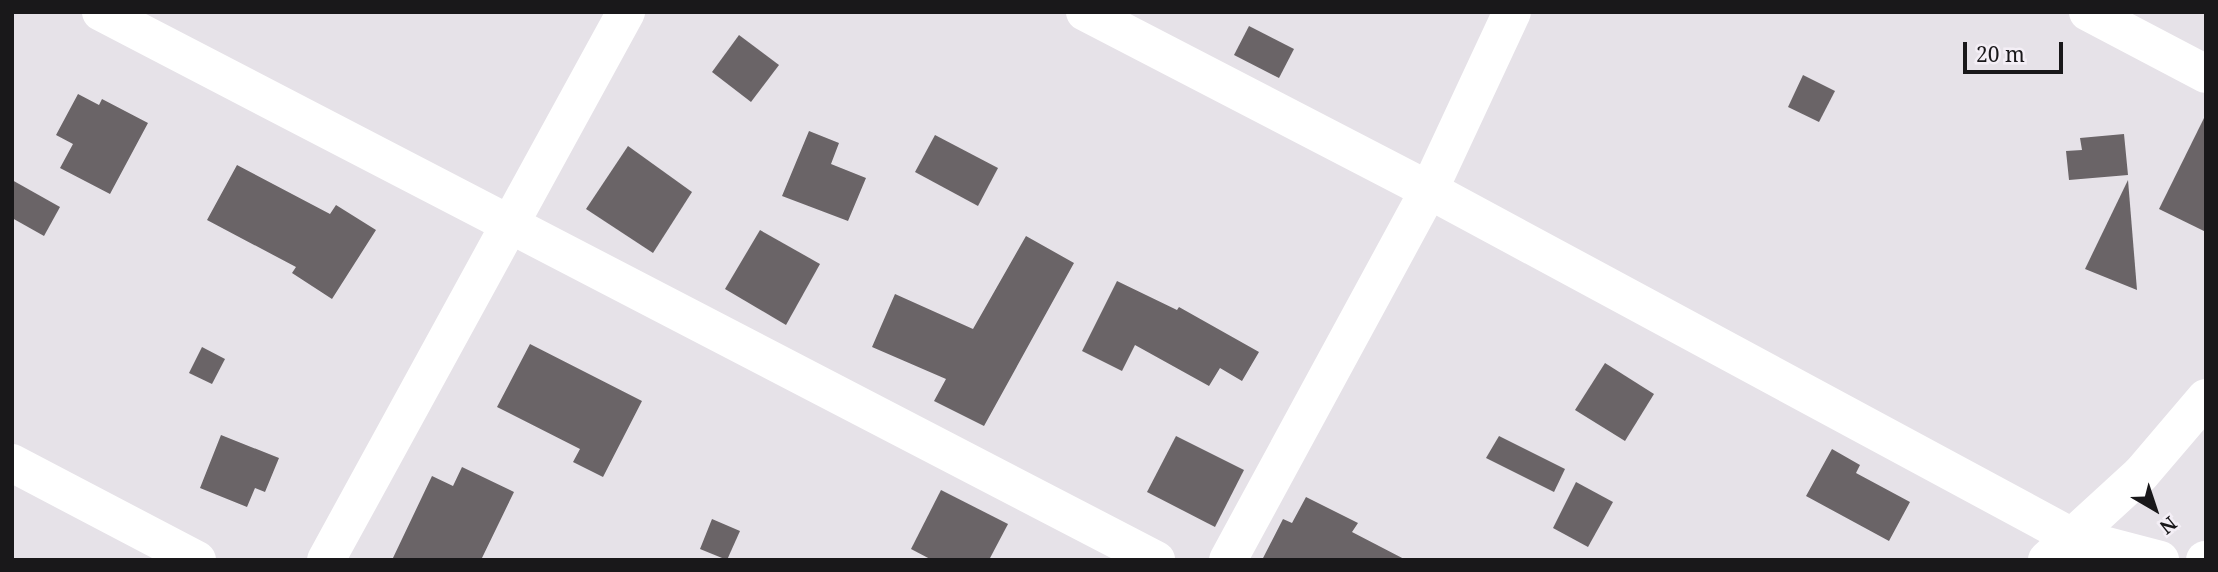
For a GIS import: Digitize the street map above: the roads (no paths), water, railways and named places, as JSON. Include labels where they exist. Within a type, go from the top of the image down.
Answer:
[{"type":"street","points":[[101,12],[511,229],[1156,560]]},
{"type":"street","points":[[326,560],[511,229],[626,12]]},
{"type":"street","points":[[1085,12],[1429,190],[2059,548],[2160,560]]},
{"type":"street","points":[[1228,560],[1429,190],[1512,12]]},
{"type":"street","points":[[2088,12],[2206,74]]},
{"type":"street","points":[[2059,548],[2141,474],[2206,398]]},
{"type":"street","points":[[12,463],[197,560]]}]
